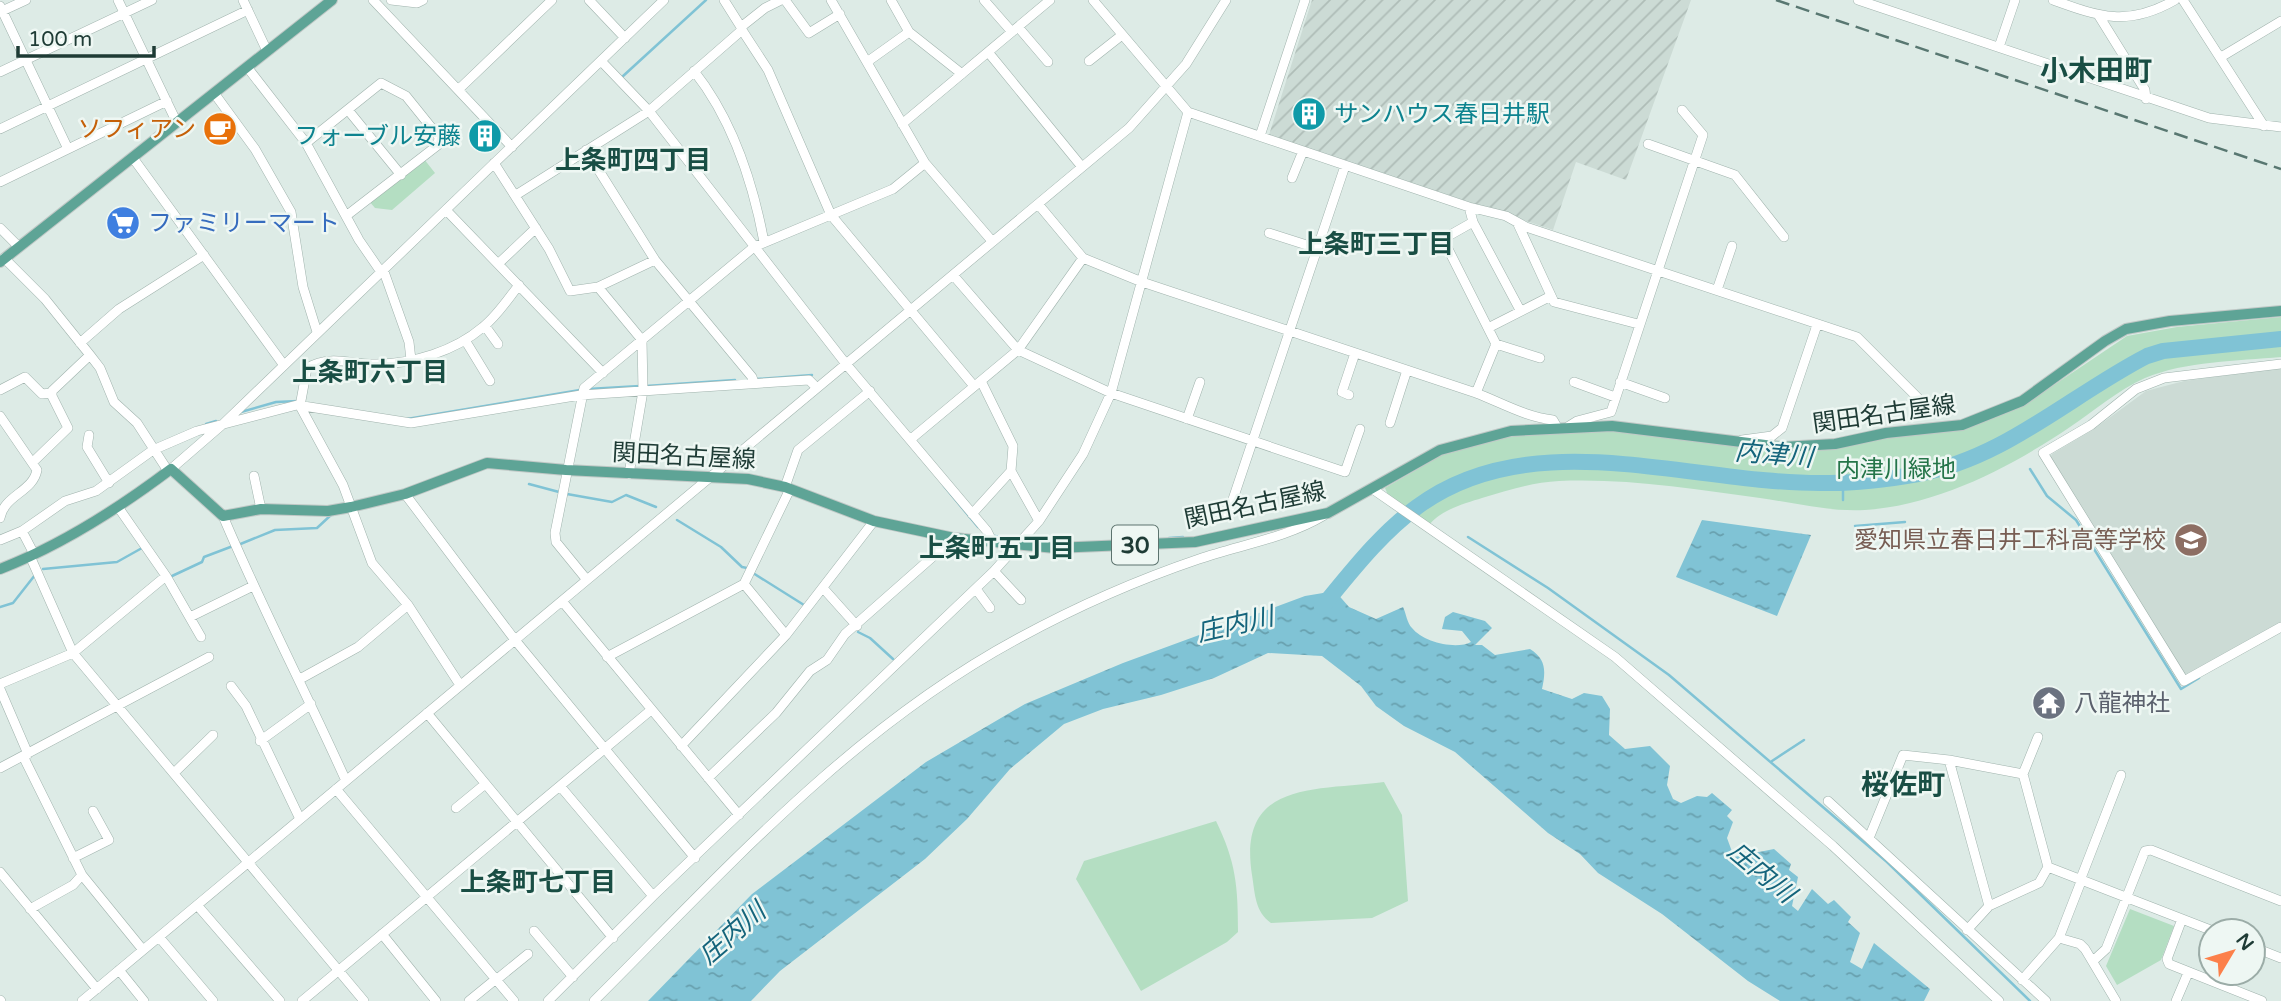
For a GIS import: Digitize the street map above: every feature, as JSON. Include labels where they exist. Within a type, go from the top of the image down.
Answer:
[{"type":"main road","points":[[2,260],[332,0]]},
{"type":"main road","name":"関田名古屋線","points":[[223,516],[261,509],[328,511],[351,507],[405,494],[487,463],[629,474],[748,479],[788,488],[874,521],[954,538],[1066,548],[1195,542],[1328,513],[1374,490],[1432,454],[1456,444],[1511,431],[1569,426],[1639,428],[1725,442],[1783,447],[1821,445],[1886,433],[1962,425],[2022,401],[2105,341],[2126,330],[2170,321],[2281,312]]},
{"type":"main road","points":[[0,569],[32,555],[118,507],[169,470],[223,516]]},
{"type":"street","points":[[26,0],[1,10],[68,149]]},
{"type":"street","points":[[118,0],[177,123]]},
{"type":"street","points":[[0,72],[152,0]]},
{"type":"street","points":[[243,0],[267,51]]},
{"type":"street","points":[[373,0],[512,147]]},
{"type":"street","points":[[391,0],[417,3],[423,0]]},
{"type":"street","points":[[458,90],[552,0]]},
{"type":"street","points":[[589,0],[625,38]]},
{"type":"street","points":[[2,260],[45,299],[90,355],[100,368],[114,402],[137,423],[169,470],[223,424],[664,0]]},
{"type":"street","points":[[724,0],[768,70],[831,215],[910,310],[978,383],[1013,446],[1011,471],[1039,521]]},
{"type":"street","points":[[516,195],[649,111],[742,29],[762,4],[783,0],[809,33],[839,14]]},
{"type":"street","points":[[831,0],[925,163],[992,241]]},
{"type":"street","points":[[891,0],[909,32],[962,74]]},
{"type":"street","points":[[984,0],[1048,62]]},
{"type":"street","points":[[902,124],[1050,0]]},
{"type":"street","points":[[1093,0],[1188,112],[1857,337],[1932,412]]},
{"type":"street","points":[[82,1001],[1129,128],[1167,88],[1225,3],[1213,0]]},
{"type":"street","points":[[1260,136],[1305,0]]},
{"type":"street","points":[[1858,0],[1880,3],[2146,99],[2209,118],[2281,127]]},
{"type":"street","points":[[1999,47],[2014,0]]},
{"type":"street","points":[[2053,0],[2099,16],[2128,18],[2155,11],[2175,0]]},
{"type":"street","points":[[2183,0],[2264,126]]},
{"type":"street","points":[[0,129],[248,10]]},
{"type":"street","points":[[2099,16],[2145,90],[2146,99]]},
{"type":"street","points":[[2221,57],[2281,21]]},
{"type":"street","points":[[867,62],[909,32]]},
{"type":"street","points":[[1089,61],[1122,34]]},
{"type":"street","points":[[988,52],[1082,166]]},
{"type":"street","points":[[601,61],[649,111],[846,364],[911,439],[992,541]]},
{"type":"street","points":[[247,67],[306,143],[346,216],[382,271],[409,342],[411,360]]},
{"type":"street","points":[[694,71],[722,112],[758,208],[764,243]]},
{"type":"street","points":[[306,143],[382,83],[406,96],[439,137],[438,145],[346,216]]},
{"type":"street","points":[[214,93],[256,149],[291,212],[303,287],[317,332]]},
{"type":"street","points":[[0,182],[167,101]]},
{"type":"street","points":[[348,110],[401,175]]},
{"type":"street","points":[[1569,426],[1577,421],[1611,412],[1638,324],[1703,135],[1682,110]]},
{"type":"street","points":[[548,1001],[653,896],[976,589],[1039,521],[1083,454],[1111,393],[1188,112]]},
{"type":"street","points":[[1648,144],[1735,175],[1784,237]]},
{"type":"street","points":[[586,150],[655,260],[752,376],[754,383]]},
{"type":"street","points":[[1292,178],[1303,151]]},
{"type":"street","points":[[133,158],[283,364]]},
{"type":"street","points":[[494,163],[536,228],[570,291],[598,287],[655,260]]},
{"type":"street","points":[[587,580],[556,542],[555,533],[581,395],[603,373],[754,247],[893,189],[925,163]]},
{"type":"street","points":[[1227,517],[1345,166]]},
{"type":"street","points":[[1038,204],[1083,258],[1142,282],[1476,393],[1511,406],[1531,418],[1553,421],[1557,427]]},
{"type":"street","points":[[1469,207],[1473,222],[1520,310]]},
{"type":"street","points":[[446,209],[603,373]]},
{"type":"street","points":[[1473,222],[1443,239],[1490,327],[1496,344],[1476,393]]},
{"type":"street","points":[[1517,222],[1554,302],[1638,324]]},
{"type":"street","points":[[0,228],[19,247]]},
{"type":"street","points":[[498,264],[536,228]]},
{"type":"street","points":[[1269,233],[1316,248]]},
{"type":"street","points":[[1717,290],[1732,246]]},
{"type":"street","points":[[80,343],[118,309],[204,255]]},
{"type":"street","points":[[911,439],[1018,350],[1083,258]]},
{"type":"street","points":[[953,275],[1018,350],[1111,393],[1345,472],[1360,429]]},
{"type":"street","points":[[307,368],[335,359],[374,365],[411,360],[465,340],[485,326],[519,285]]},
{"type":"street","points":[[598,287],[642,340],[643,391],[629,474]]},
{"type":"street","points":[[1490,327],[1551,296]]},
{"type":"street","points":[[1725,442],[1772,436],[1782,428],[1817,325]]},
{"type":"street","points":[[485,326],[499,344]]},
{"type":"street","points":[[465,340],[490,381]]},
{"type":"street","points":[[1496,344],[1540,358]]},
{"type":"street","points":[[296,352],[307,368],[300,406],[343,485],[372,564],[408,604],[460,685]]},
{"type":"street","points":[[1349,395],[1342,393],[1355,353]]},
{"type":"street","points":[[0,390],[25,377],[42,394],[51,394],[90,355]]},
{"type":"street","points":[[2281,364],[2164,377],[2136,389],[2091,425],[2043,453],[2185,681],[2281,627]]},
{"type":"street","points":[[1390,423],[1407,370]]},
{"type":"street","points":[[0,540],[22,531],[65,501],[96,491],[153,450],[278,407],[300,406],[411,423],[581,395],[809,380],[817,388]]},
{"type":"street","points":[[1187,419],[1200,382]]},
{"type":"street","points":[[1574,382],[1615,397]]},
{"type":"street","points":[[1620,382],[1665,398]]},
{"type":"street","points":[[607,656],[744,584],[788,488],[798,450],[870,391]]},
{"type":"street","points":[[34,461],[68,428],[51,394]]},
{"type":"street","points":[[0,416],[34,461],[37,470],[35,479],[2,506],[0,518]]},
{"type":"street","points":[[89,435],[88,447],[109,483]]},
{"type":"street","points":[[972,514],[1011,471]]},
{"type":"street","points":[[254,477],[261,509]]},
{"type":"street","points":[[1374,490],[1615,657],[1833,846],[1999,1001]]},
{"type":"street","points":[[405,494],[515,640],[695,858]]},
{"type":"street","points":[[118,507],[166,576],[201,637]]},
{"type":"street","points":[[594,1001],[804,792],[905,709],[960,672],[1021,637],[1115,592],[1197,560],[1305,527],[1328,513]]},
{"type":"street","points":[[223,516],[253,586],[300,679],[346,780]]},
{"type":"street","points":[[681,746],[786,635],[874,521]]},
{"type":"street","points":[[22,531],[73,653],[364,1001]]},
{"type":"street","points":[[708,778],[776,713],[810,671],[827,660],[845,634],[954,538]]},
{"type":"street","points":[[994,571],[1021,600]]},
{"type":"street","points":[[143,950],[82,875],[25,755],[0,686],[73,653],[166,576]]},
{"type":"street","points":[[744,584],[786,635]]},
{"type":"street","points":[[190,617],[253,586]]},
{"type":"street","points":[[823,588],[857,626]]},
{"type":"street","points":[[976,589],[990,608]]},
{"type":"street","points":[[562,601],[739,815]]},
{"type":"street","points":[[300,679],[358,647],[408,604]]},
{"type":"street","points":[[0,768],[209,657]]},
{"type":"street","points":[[231,686],[246,706],[260,741],[300,818]]},
{"type":"street","points":[[260,741],[311,704]]},
{"type":"street","points":[[302,1001],[651,710]]},
{"type":"street","points":[[427,713],[613,938]]},
{"type":"street","points":[[174,773],[213,735]]},
{"type":"street","points":[[1967,930],[1989,906],[2039,883],[2048,867],[2023,774],[2038,737]]},
{"type":"street","points":[[1869,838],[1903,755],[1949,760],[2023,774]]},
{"type":"street","points":[[1949,760],[1989,906]]},
{"type":"street","points":[[2022,980],[2059,938],[2121,775]]},
{"type":"street","points":[[456,808],[484,785]]},
{"type":"street","points":[[560,786],[653,896]]},
{"type":"street","points":[[336,789],[514,1001]]},
{"type":"street","points":[[1828,800],[2046,1001]]},
{"type":"street","points":[[74,858],[109,840],[93,811]]},
{"type":"street","points":[[2093,961],[2103,955],[2145,851],[2151,850],[2281,901]]},
{"type":"street","points":[[2048,867],[2197,925]]},
{"type":"street","points":[[0,872],[97,989]]},
{"type":"street","points":[[30,909],[73,885],[82,875]]},
{"type":"street","points":[[197,905],[280,1001]]},
{"type":"street","points":[[2182,919],[2167,962],[2239,997],[2262,1001]]},
{"type":"street","points":[[534,931],[573,977]]},
{"type":"street","points":[[382,934],[436,1001]]},
{"type":"street","points":[[159,937],[213,1001]]},
{"type":"street","points":[[2059,938],[2080,944],[2116,1001]]},
{"type":"street","points":[[469,1001],[528,954]]},
{"type":"street","points":[[119,970],[144,1001]]},
{"type":"street","points":[[2176,1001],[2188,973]]},
{"type":"shaded area","points":[[1312,0],[1691,0],[1626,180],[1576,162],[1553,230],[1269,135]]},
{"type":"shaded area","name":"愛知県立春日井工科高等学校","points":[[2281,368],[2281,622],[2187,674],[2183,673],[2050,458],[2052,454],[2094,429],[2146,391],[2184,381]]},
{"type":"green space","points":[[424,159],[435,173],[392,210],[375,208],[369,201]]},
{"type":"green space","name":"内津川緑地","points":[[2281,317],[2281,357],[2194,365],[2145,378],[2116,394],[2047,442],[1998,470],[1946,492],[1892,507],[1839,510],[1660,485],[1584,480],[1549,482],[1510,490],[1447,511],[1430,524],[1388,495],[1385,488],[1454,448],[1523,433],[1611,430],[1777,450],[1949,429],[2024,405],[2127,336],[2177,327]]},
{"type":"green space","points":[[1384,782],[1402,815],[1408,901],[1372,918],[1271,923],[1266,919],[1255,896],[1251,844],[1257,822],[1269,806],[1287,796],[1308,790]]},
{"type":"green space","points":[[1216,821],[1228,849],[1234,875],[1238,932],[1227,942],[1141,991],[1076,879],[1084,861]]},
{"type":"green space","points":[[2130,909],[2174,926],[2161,960],[2117,985],[2106,966]]},
{"type":"water","points":[[1702,520],[1811,535],[1777,616],[1676,577]]},
{"type":"water","name":"庄内川","points":[[1335,591],[1349,607],[1376,619],[1403,607],[1409,623],[1417,633],[1432,641],[1449,645],[1471,642],[1462,631],[1442,629],[1445,617],[1453,612],[1485,621],[1492,628],[1475,645],[1482,645],[1495,655],[1530,649],[1544,666],[1542,689],[1572,699],[1584,693],[1602,696],[1610,709],[1609,735],[1625,749],[1650,746],[1670,766],[1667,785],[1673,799],[1681,803],[1697,796],[1707,797],[1712,793],[1732,810],[1727,816],[1733,822],[1727,838],[1734,857],[1774,849],[1791,864],[1789,870],[1798,877],[1792,906],[1798,911],[1812,889],[1828,904],[1834,900],[1851,917],[1848,922],[1860,933],[1850,962],[1862,969],[1874,943],[1930,989],[1924,1001],[1780,1001],[1748,981],[1662,914],[1598,873],[1580,854],[1548,833],[1455,752],[1404,726],[1376,706],[1361,686],[1322,656],[1268,653],[1214,678],[1161,695],[1103,709],[1064,724],[1010,769],[967,819],[925,859],[780,971],[751,1001],[648,1001],[752,894],[926,762],[1025,704],[1123,663],[1305,596]]},
{"type":"waterway","points":[[622,77],[706,0]]},
{"type":"waterway","name":"内津川","points":[[1322,607],[1378,541],[1417,507],[1463,481],[1512,467],[1563,462],[1617,464],[1778,481],[1829,483],[1907,476],[1949,466],[1979,455],[2036,424],[2147,356],[2163,351],[2281,339]]},
{"type":"waterway","points":[[757,379],[812,375]]},
{"type":"waterway","points":[[646,386],[735,380]]},
{"type":"waterway","points":[[588,389],[640,386]]},
{"type":"waterway","points":[[407,419],[580,390]]},
{"type":"waterway","points":[[241,412],[276,402],[298,401]]},
{"type":"waterway","points":[[206,424],[216,421]]},
{"type":"waterway","points":[[2030,469],[2047,496],[2076,520],[2181,689],[2199,678]]},
{"type":"waterway","points":[[1843,482],[1843,500]]},
{"type":"waterway","points":[[529,484],[559,492]]},
{"type":"waterway","points":[[944,486],[978,527]]},
{"type":"waterway","points":[[567,494],[612,502],[626,495],[656,507]]},
{"type":"waterway","points":[[238,545],[275,530],[317,528],[331,515]]},
{"type":"waterway","points":[[677,520],[721,547],[742,567],[747,568]]},
{"type":"waterway","points":[[1855,526],[1905,522]]},
{"type":"waterway","points":[[995,536],[1011,539]]},
{"type":"waterway","points":[[1169,538],[1183,537]]},
{"type":"waterway","points":[[1468,537],[1548,588],[1669,675],[1887,862],[2030,1001]]},
{"type":"waterway","points":[[172,576],[202,562],[204,557],[233,546]]},
{"type":"waterway","points":[[43,569],[117,562],[142,548]]},
{"type":"waterway","points":[[753,573],[804,605]]},
{"type":"waterway","points":[[0,607],[13,603],[35,575]]},
{"type":"waterway","points":[[858,632],[870,638],[893,659]]},
{"type":"waterway","points":[[1772,761],[1804,740]]},
{"type":"railway","points":[[1776,0],[2281,169]]},
{"type":"place","name":"サンハウス春日井駅","points":[[1309,114]]},
{"type":"place","name":"ソフィアン","points":[[220,129]]},
{"type":"place","name":"フォーブル安藤","points":[[485,136]]},
{"type":"place","name":"ファミリーマート","points":[[123,223]]},
{"type":"place","name":"愛知県立春日井工科高等学校","points":[[2191,540]]},
{"type":"place","name":"八龍神社","points":[[2049,703]]},
{"type":"district","name":"小木田町","points":[[2096,70]]},
{"type":"district","name":"上条町四丁目","points":[[633,160]]},
{"type":"district","name":"上条町三丁目","points":[[1376,244]]},
{"type":"district","name":"上条町六丁目","points":[[370,372]]},
{"type":"district","name":"上条町五丁目","points":[[997,548]]},
{"type":"district","name":"桜佐町","points":[[1903,784]]},
{"type":"district","name":"上条町七丁目","points":[[538,882]]}]
